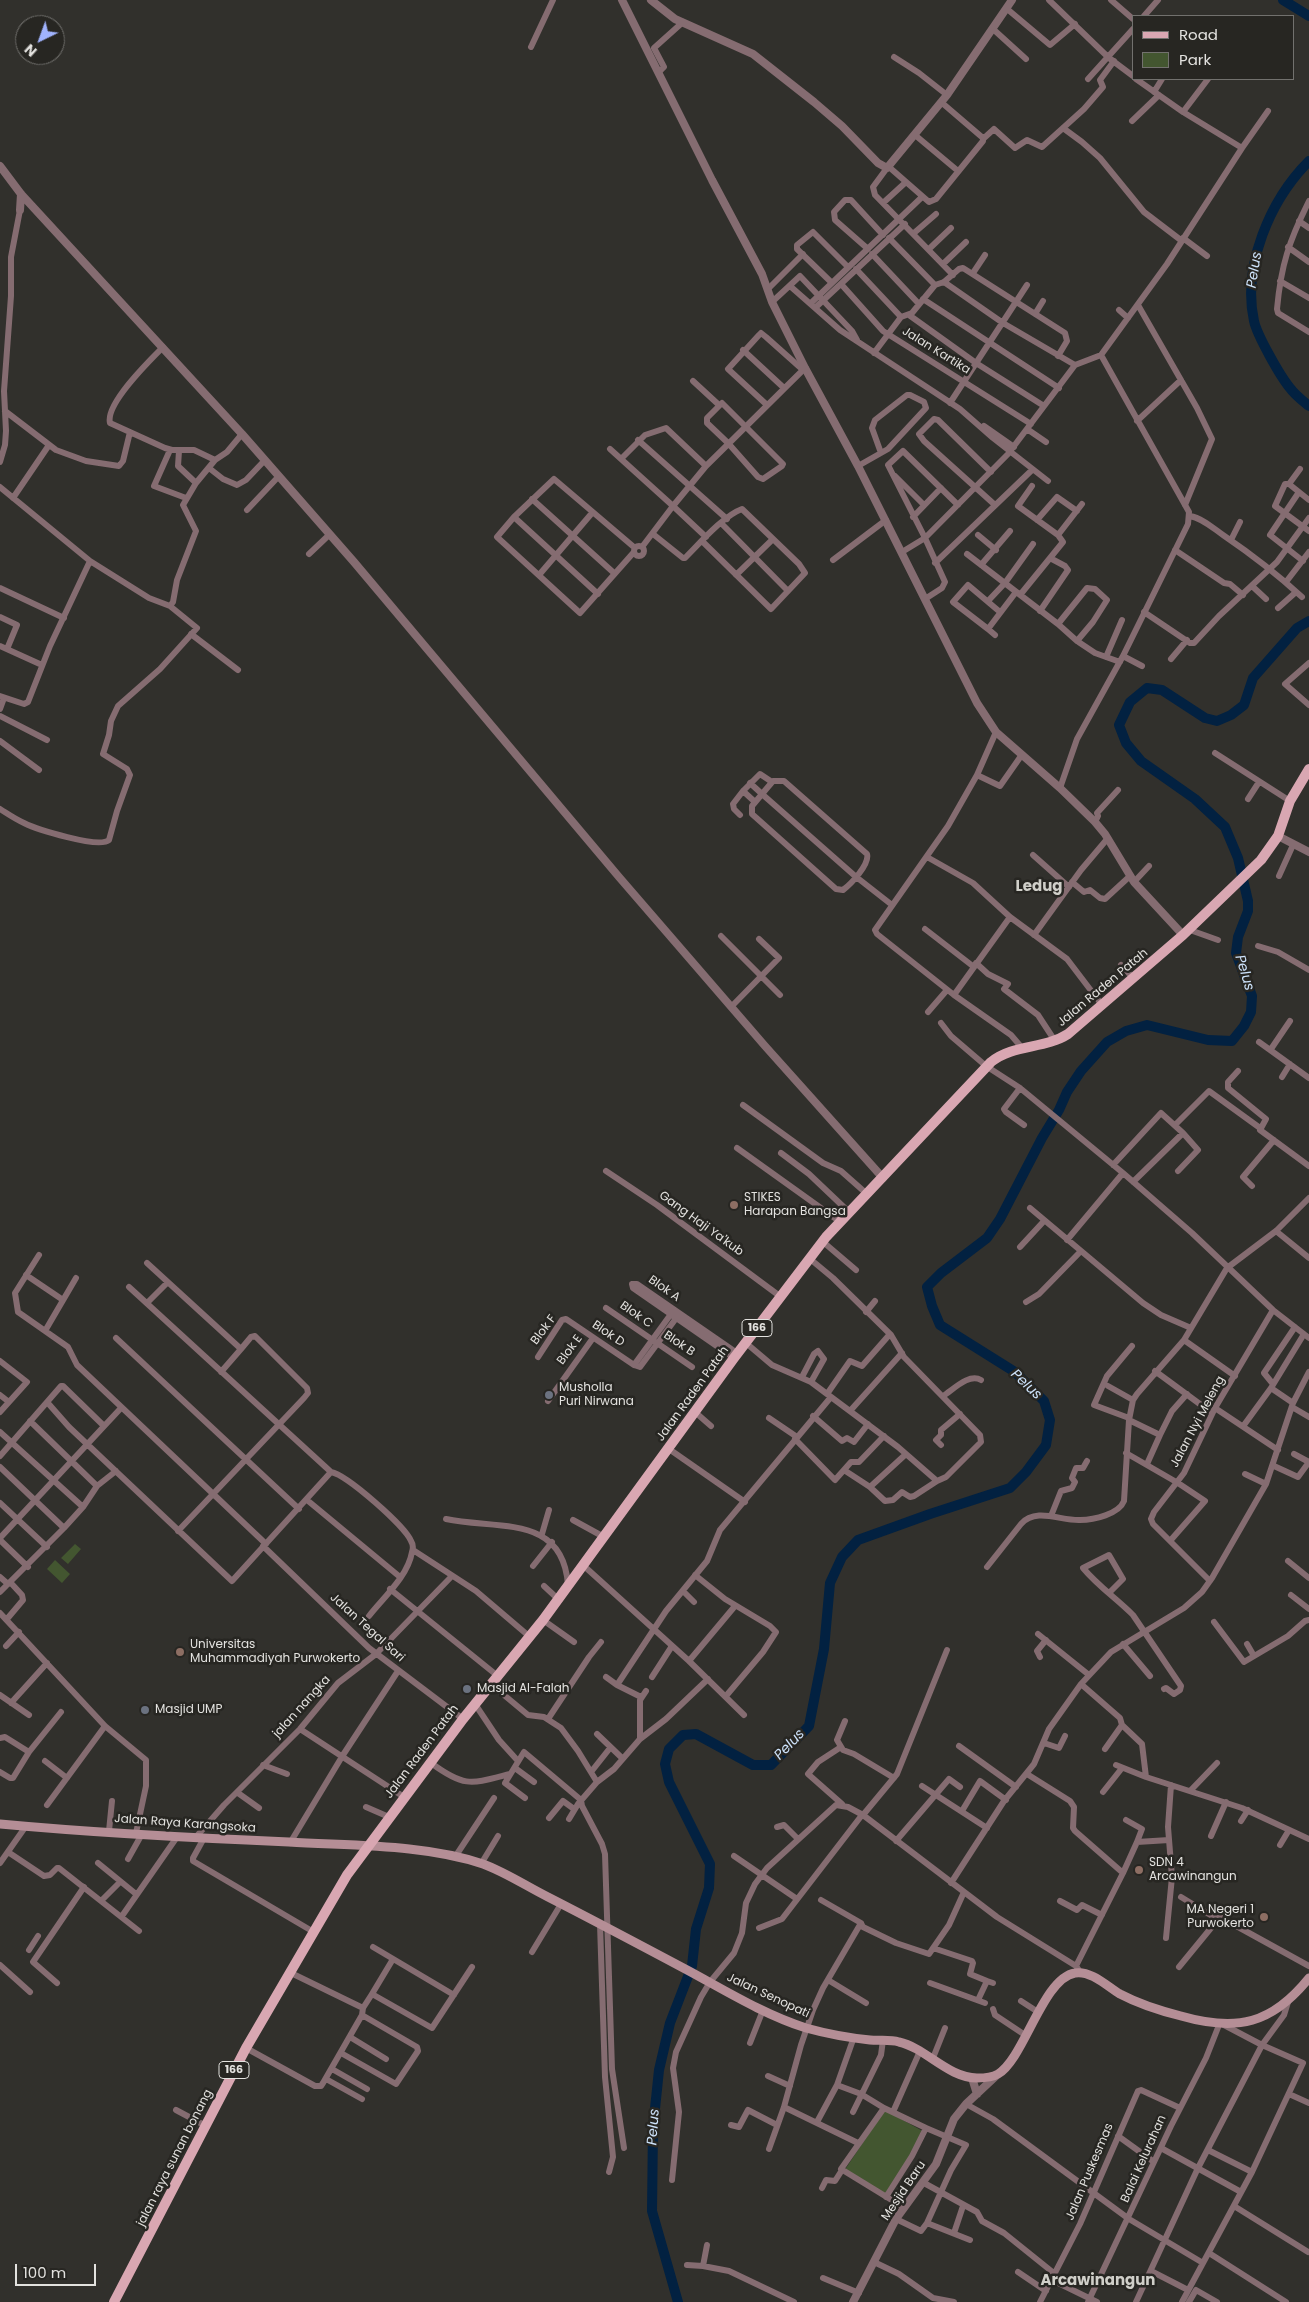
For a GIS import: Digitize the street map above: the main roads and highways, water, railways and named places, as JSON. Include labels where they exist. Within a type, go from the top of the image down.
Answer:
[{"type":"main road","name":"Jalan Raden Patah","points":[[368,1846],[527,1634],[543,1620],[555,1596],[568,1585],[584,1566],[669,1450],[735,1355],[839,1221],[867,1194],[986,1066],[1000,1056],[1055,1041],[1083,1023],[1187,932],[1261,860],[1278,836],[1290,800],[1309,768]]},
{"type":"main road","name":"Jalan Raya Karangsoka","points":[[0,1824],[177,1837],[368,1846]]},
{"type":"main road","name":"Jalan Senopati","points":[[368,1846],[425,1852],[481,1864],[562,1904],[763,2010],[807,2028],[854,2037],[901,2042],[961,2075],[972,2078],[997,2075],[1013,2056],[1038,2012],[1061,1980],[1078,1969],[1133,2000],[1171,2013],[1222,2025],[1255,2021],[1271,2013],[1288,2002],[1309,1978]]},
{"type":"main road","name":"jalan raya sunan bonang","points":[[114,2302],[246,2048],[312,1931],[347,1875],[368,1846]]},
{"type":"waterway","name":"Pelus","points":[[1283,0],[1309,16]]},
{"type":"waterway","name":"Pelus","points":[[1309,161],[1282,195],[1262,235],[1252,278],[1251,300],[1254,321],[1269,355],[1292,391],[1309,406]]},
{"type":"waterway","name":"Pelus","points":[[678,2302],[652,2211],[653,2128],[659,2070],[670,2023],[692,1966],[696,1929],[709,1888],[710,1864],[669,1782],[665,1764],[669,1749],[683,1735],[696,1734],[753,1765],[771,1765],[809,1726],[824,1649],[830,1583],[842,1557],[858,1540],[1010,1488],[1026,1472],[1046,1445],[1050,1420],[1044,1401],[1015,1372],[940,1325],[927,1287],[941,1273],[987,1238],[1000,1219],[1067,1092],[1081,1071],[1107,1042],[1126,1031],[1147,1025],[1208,1040],[1232,1041],[1244,1026],[1251,1012],[1252,996],[1236,953],[1238,937],[1248,911],[1248,901],[1238,858],[1225,827],[1195,799],[1141,761],[1126,743],[1119,725],[1130,702],[1147,688],[1162,690],[1205,718],[1217,721],[1231,715],[1244,705],[1253,678],[1297,628],[1309,621]]},
{"type":"place","name":"STIKES Harapan Bangsa","points":[[734,1205]]},
{"type":"place","name":"Musholla Puri Nirwana","points":[[549,1395]]},
{"type":"place","name":"Universitas Muhammadiyah Purwokerto","points":[[180,1652]]},
{"type":"place","name":"Masjid Al-Falah","points":[[467,1689]]},
{"type":"place","name":"Masjid UMP","points":[[145,1710]]},
{"type":"place","name":"SDN 4 Arcawinangun","points":[[1139,1870]]},
{"type":"place","name":"MA Negeri 1 Purwokerto","points":[[1264,1917]]},
{"type":"district","name":"Ledug","points":[[1039,887]]},
{"type":"district","name":"Arcawinangun","points":[[1098,2281]]}]
